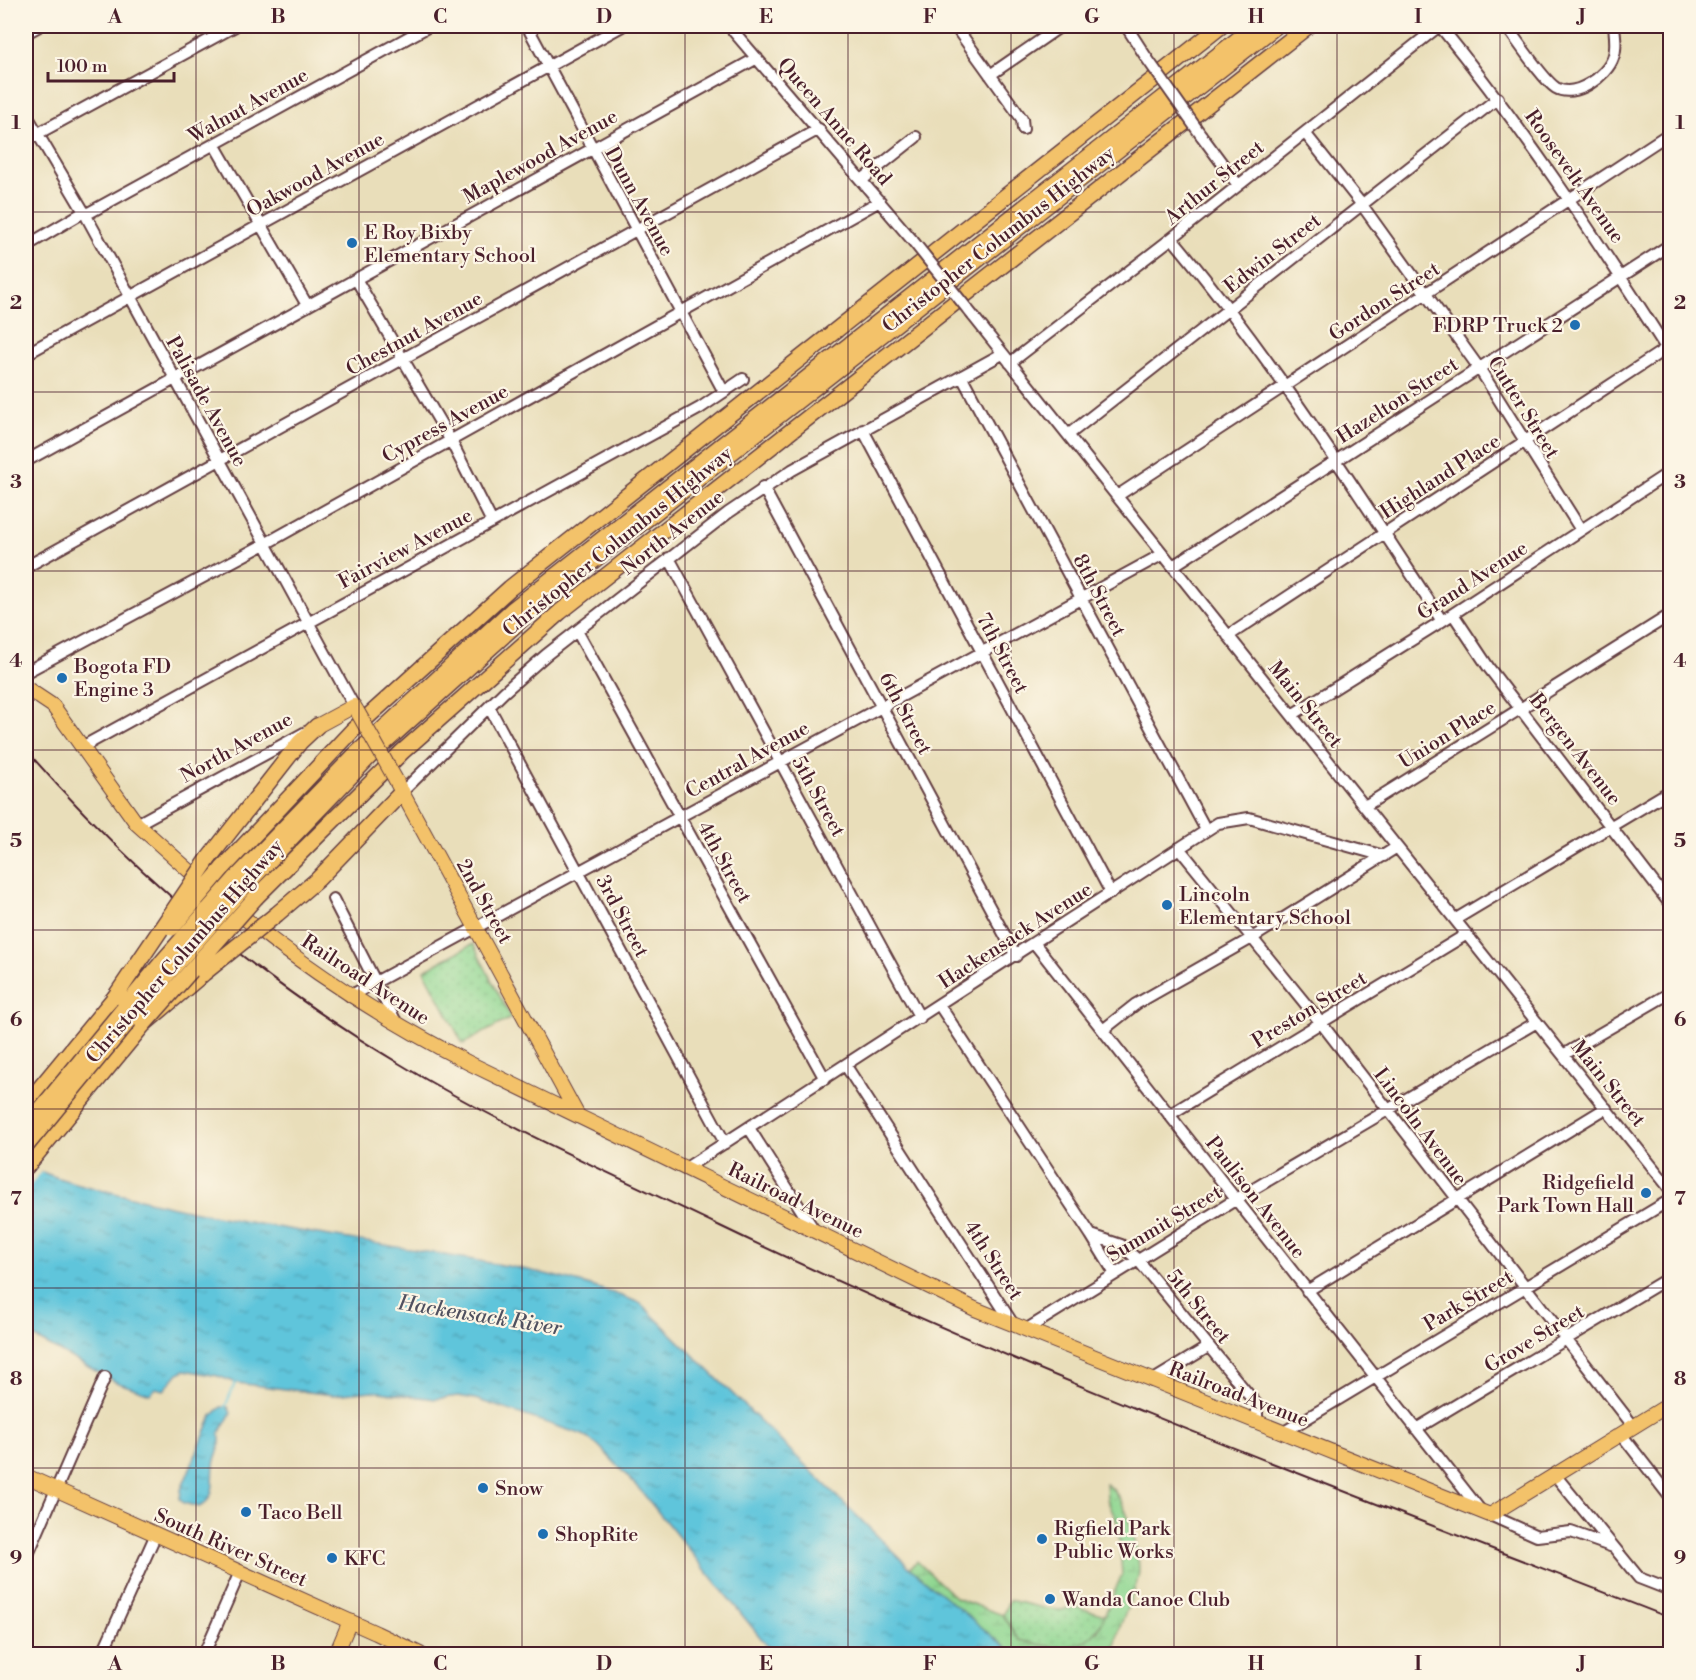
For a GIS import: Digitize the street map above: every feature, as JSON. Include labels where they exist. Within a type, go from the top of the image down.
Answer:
[{"type":"highway","name":"Christopher Columbus Highway","points":[[26,1105],[222,869],[353,730],[510,588],[1221,26]]},
{"type":"highway","name":"Christopher Columbus Highway","points":[[26,1167],[143,1025],[245,888],[355,755],[520,603],[1256,26]]},
{"type":"highway","name":"Christopher Columbus Highway","points":[[26,1146],[160,982],[245,888],[384,743],[550,595],[1276,26]]},
{"type":"highway","name":"Christopher Columbus Highway","points":[[26,1127],[174,948],[574,600],[1308,26]]},
{"type":"highway","points":[[115,997],[209,858],[300,742],[316,726]]},
{"type":"highway","points":[[143,1025],[218,960],[318,879],[400,787]]},
{"type":"main road","name":"Railroad Avenue","points":[[26,688],[54,706],[137,824],[273,943],[397,1025],[578,1116],[975,1309],[1486,1513]]},
{"type":"main road","name":"North Avenue","points":[[316,726],[356,709]]},
{"type":"main road","name":"2nd Street","points":[[356,709],[477,927],[578,1116]]},
{"type":"main road","points":[[1486,1513],[1555,1475],[1671,1404]]},
{"type":"main road","name":"South River Street","points":[[26,1476],[420,1654]]},
{"type":"main road","points":[[336,1654],[350,1621]]},
{"type":"street","points":[[26,33],[39,26]]},
{"type":"street","points":[[26,140],[234,26]]},
{"type":"street","name":"Walnut Avenue","points":[[26,246],[429,26]]},
{"type":"street","name":"Dunn Avenue","points":[[527,26],[724,392]]},
{"type":"street","name":"Oakwood Avenue","points":[[26,354],[622,26]]},
{"type":"street","name":"Queen Anne Road","points":[[729,26],[913,241]]},
{"type":"street","points":[[955,26],[1022,119],[1023,129]]},
{"type":"street","points":[[990,75],[1061,26]]},
{"type":"street","points":[[1126,26],[1201,135],[1238,184]]},
{"type":"street","name":"Roosevelt Avenue","points":[[1439,26],[1498,98],[1571,199],[1669,349]]},
{"type":"street","name":"Arthur Street","points":[[1006,358],[1172,238],[1439,26]]},
{"type":"street","points":[[1506,26],[1544,75],[1557,88],[1570,91],[1578,90],[1604,72],[1614,57],[1614,26]]},
{"type":"street","name":"Maplewood Avenue","points":[[26,462],[757,58]]},
{"type":"street","name":"Edwin Street","points":[[1068,435],[1498,98]]},
{"type":"street","name":"Palisade Avenue","points":[[26,114],[130,296],[306,622],[356,709]]},
{"type":"street","name":"Chestnut Avenue","points":[[26,567],[220,462],[819,129]]},
{"type":"street","name":"Cutter Street","points":[[1305,133],[1362,205],[1479,368],[1581,530]]},
{"type":"street","name":"Gordon Street","points":[[1117,496],[1671,133]]},
{"type":"street","points":[[862,180],[916,137]]},
{"type":"street","points":[[214,144],[307,306]]},
{"type":"street","name":"Cypress Avenue","points":[[26,672],[265,544],[880,201]]},
{"type":"street","points":[[1172,238],[1231,308],[1287,386],[1442,621]]},
{"type":"street","name":"Main Street","points":[[913,241],[1671,1189]]},
{"type":"street","name":"Hazelton Street","points":[[1173,566],[1671,245]]},
{"type":"street","points":[[356,279],[451,441],[492,522]]},
{"type":"street","name":"Highland Place","points":[[1228,636],[1669,349]]},
{"type":"street","name":"North Avenue","points":[[400,787],[489,706],[577,631],[669,558],[764,488],[863,430],[963,377],[1006,358]]},
{"type":"street","name":"8th Street","points":[[963,377],[1206,830]]},
{"type":"street","name":"Fairview Avenue","points":[[82,747],[306,622],[700,408],[743,380]]},
{"type":"street","name":"7th Street","points":[[863,430],[1111,893]]},
{"type":"street","name":"Grand Avenue","points":[[1292,715],[1453,614],[1671,472]]},
{"type":"street","name":"6th Street","points":[[764,488],[1017,956]]},
{"type":"street","name":"Central Avenue","points":[[350,996],[1080,597],[1163,554]]},
{"type":"street","name":"5th Street","points":[[669,558],[920,1018]]},
{"type":"street","name":"Bergen Avenue","points":[[1453,614],[1489,668],[1671,904]]},
{"type":"street","name":"Union Place","points":[[1365,806],[1671,615]]},
{"type":"street","name":"4th Street","points":[[577,631],[825,1079]]},
{"type":"street","name":"3rd Street","points":[[489,706],[725,1143]]},
{"type":"street","name":"North Avenue","points":[[137,824],[316,726]]},
{"type":"street","points":[[1456,920],[1611,824],[1671,791]]},
{"type":"street","name":"Hackensack Avenue","points":[[686,1168],[1017,956],[1206,830],[1228,819],[1249,818],[1384,856]]},
{"type":"street","points":[[1103,1030],[1136,1004],[1252,938],[1398,847]]},
{"type":"street","name":"Lincoln Avenue","points":[[1179,848],[1320,1023],[1455,1200],[1634,1426]]},
{"type":"street","points":[[333,899],[397,1025]]},
{"type":"street","name":"Preston Street","points":[[1169,1114],[1467,934]]},
{"type":"street","name":"Paulison Avenue","points":[[1035,944],[1453,1476],[1486,1513]]},
{"type":"street","points":[[1563,1055],[1671,993]]},
{"type":"street","points":[[940,1006],[1115,1274]]},
{"type":"street","name":"Summit Street","points":[[1027,1329],[1235,1200],[1537,1022]]},
{"type":"street","name":"4th Street","points":[[846,1066],[1013,1324]]},
{"type":"street","points":[[1307,1291],[1606,1108]]},
{"type":"street","points":[[749,1128],[814,1230]]},
{"type":"street","name":"Park Street","points":[[1284,1432],[1671,1200]]},
{"type":"street","name":"5th Street","points":[[1091,1235],[1121,1245],[1138,1260],[1257,1405],[1257,1421]]},
{"type":"street","name":"Grove Street","points":[[1416,1429],[1671,1277]]},
{"type":"street","points":[[1152,1381],[1208,1347]]},
{"type":"street","points":[[26,1559],[105,1377]]},
{"type":"street","points":[[1621,1434],[1671,1497]]},
{"type":"street","points":[[1555,1475],[1639,1578],[1671,1590]]},
{"type":"street","points":[[1449,1498],[1453,1476]]},
{"type":"street","points":[[1486,1513],[1537,1536],[1571,1532],[1614,1547]]},
{"type":"street","points":[[102,1654],[156,1534]]},
{"type":"street","points":[[204,1654],[240,1572]]},
{"type":"green space","points":[[473,944],[511,1018],[463,1044],[424,970]]},
{"type":"green space","points":[[1106,1484],[1120,1500],[1126,1513],[1135,1542],[1139,1568],[1138,1578],[1118,1635],[1115,1654],[1014,1654],[910,1568],[917,1561],[956,1598],[1003,1615],[1020,1640],[1098,1631],[1122,1574],[1118,1525],[1107,1499]]},
{"type":"green space","points":[[1009,1600],[1048,1609],[1062,1610],[1074,1606],[1105,1615],[1090,1637],[1080,1643],[1058,1647],[1046,1646],[1019,1640],[1003,1615]]},
{"type":"water","name":"Hackensack River","points":[[26,1165],[72,1182],[187,1210],[512,1267],[589,1285],[640,1303],[910,1568],[1014,1654],[774,1654],[641,1491],[599,1446],[583,1435],[475,1399],[458,1396],[435,1399],[372,1391],[333,1395],[237,1383],[218,1376],[185,1370],[178,1373],[164,1390],[156,1388],[150,1394],[116,1382],[26,1333]]},
{"type":"water","points":[[221,1407],[228,1407],[231,1413],[219,1434],[220,1443],[211,1494],[209,1499],[199,1507],[184,1503],[180,1499],[181,1490],[212,1416]]},
{"type":"pier","points":[[26,1162],[43,1170],[26,1191]]},
{"type":"waterway","points":[[225,1407],[236,1381]]},
{"type":"railway","points":[[26,750],[110,839],[200,922],[297,997],[400,1064],[478,1108],[720,1226],[954,1333],[1191,1431],[1670,1618]]},
{"type":"place","name":"E Roy Bixby Elementary School","points":[[352,243]]},
{"type":"place","name":"FDRP Truck 2","points":[[1575,325]]},
{"type":"place","name":"Bogota FD Engine 3","points":[[62,678]]},
{"type":"place","name":"Lincoln Elementary School","points":[[1167,905]]},
{"type":"place","name":"Ridgefield Park Town Hall","points":[[1646,1193]]},
{"type":"place","name":"Snow","points":[[483,1488]]},
{"type":"place","name":"Taco Bell","points":[[246,1512]]},
{"type":"place","name":"ShopRite","points":[[543,1534]]},
{"type":"place","name":"Rigfield Park Public Works","points":[[1042,1539]]},
{"type":"place","name":"KFC","points":[[332,1558]]},
{"type":"place","name":"Wanda Canoe Club","points":[[1050,1599]]}]
